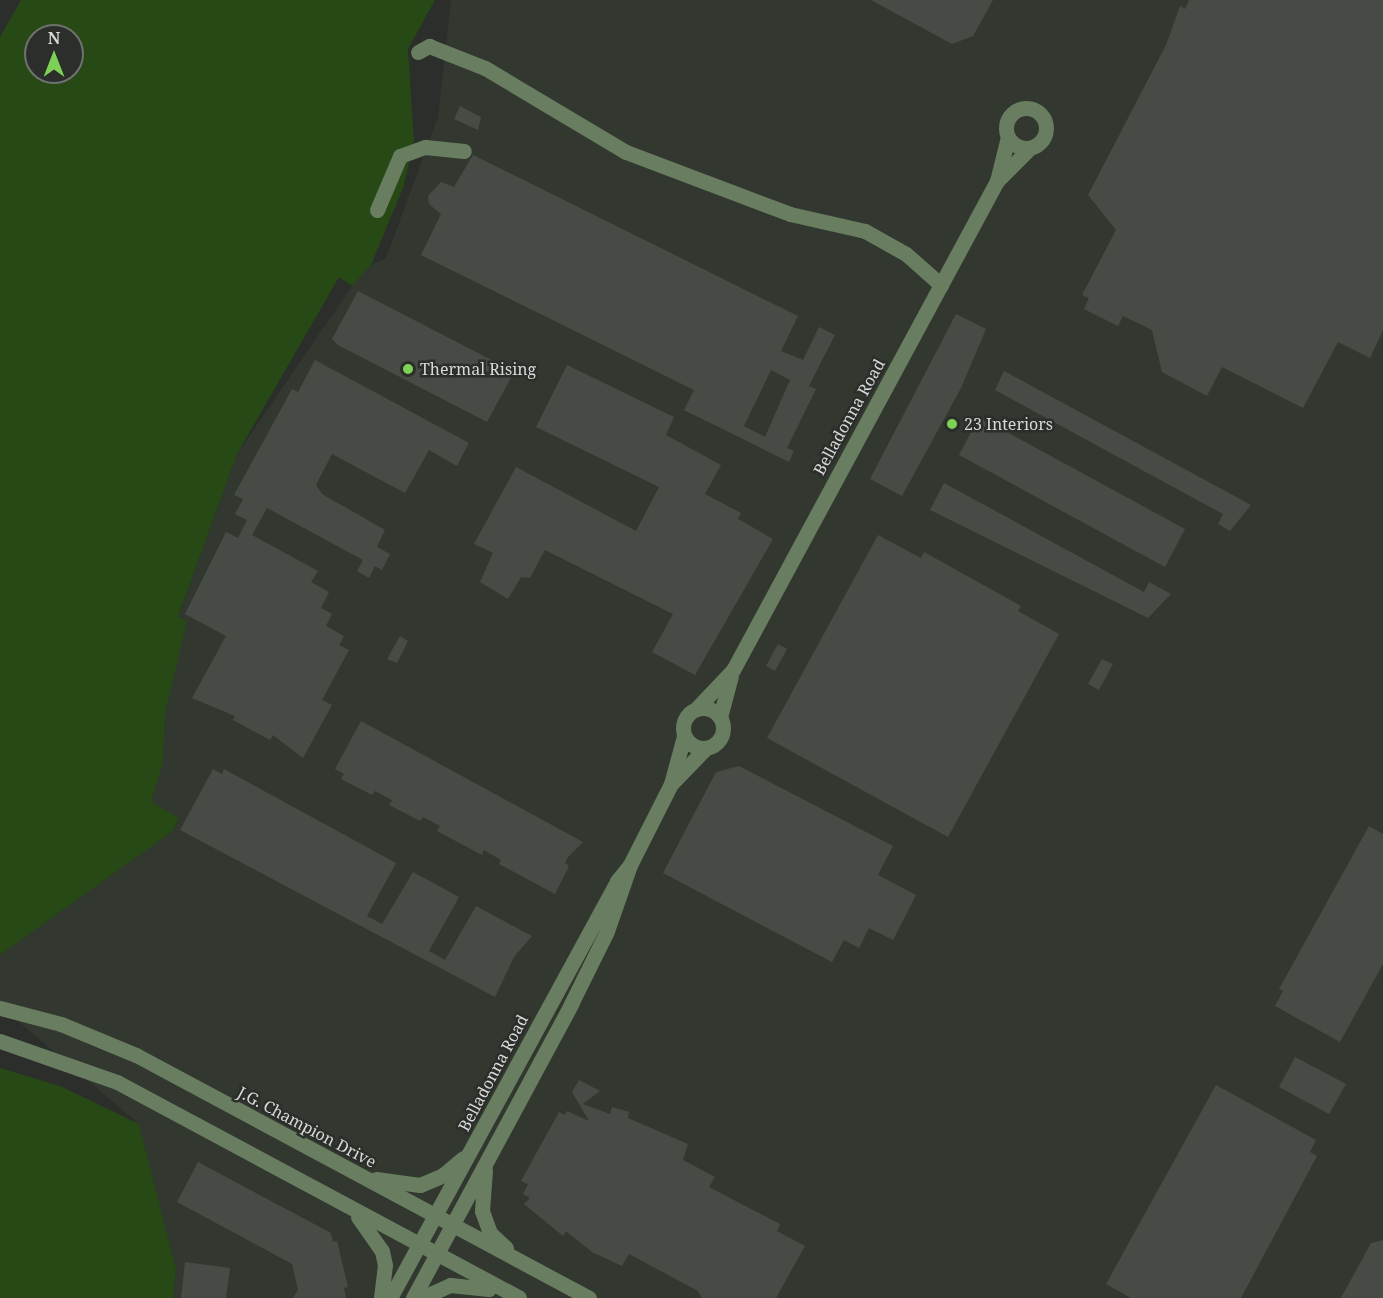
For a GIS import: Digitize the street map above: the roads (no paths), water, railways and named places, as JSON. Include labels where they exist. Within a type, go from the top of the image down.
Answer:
[{"type":"street","points":[[418,52],[429,46],[485,68],[626,152],[789,214],[865,231],[906,254],[941,285]]},
{"type":"street","name":"Belladonna Road","points":[[671,784],[721,736],[720,717],[733,670],[997,181],[1008,137],[1006,124],[1013,113],[1032,109],[1043,117],[1047,129],[1042,142],[1030,148],[997,181]]},
{"type":"street","points":[[1008,137],[1017,147],[1030,148]]},
{"type":"street","points":[[376,210],[400,156],[425,147],[464,151]]},
{"type":"street","name":"Belladonna Road","points":[[413,1298],[435,1218],[601,908],[630,865],[671,784],[684,736],[685,716],[697,708],[733,670]]},
{"type":"street","points":[[697,708],[710,709],[720,717]]},
{"type":"street","points":[[684,736],[693,746],[706,748]]},
{"type":"street","name":"Belladonna Road","points":[[390,1298],[450,1225],[488,1158],[572,1004],[607,931],[630,865]]},
{"type":"street","name":"J.G. Champion Drive","points":[[0,1008],[61,1024],[136,1055],[435,1218],[589,1298]]},
{"type":"street","points":[[0,1041],[117,1082],[519,1298]]},
{"type":"street","points":[[356,1174],[420,1185],[443,1175],[474,1147]]},
{"type":"street","points":[[488,1158],[482,1200],[490,1233],[538,1272]]},
{"type":"street","points":[[340,1202],[364,1222],[382,1251],[385,1265],[381,1298]]},
{"type":"street","points":[[421,1298],[437,1288],[462,1283],[519,1298]]},
{"type":"place","name":"Thermal Rising","points":[[408,369]]},
{"type":"place","name":"23 Interiors","points":[[952,424]]}]
